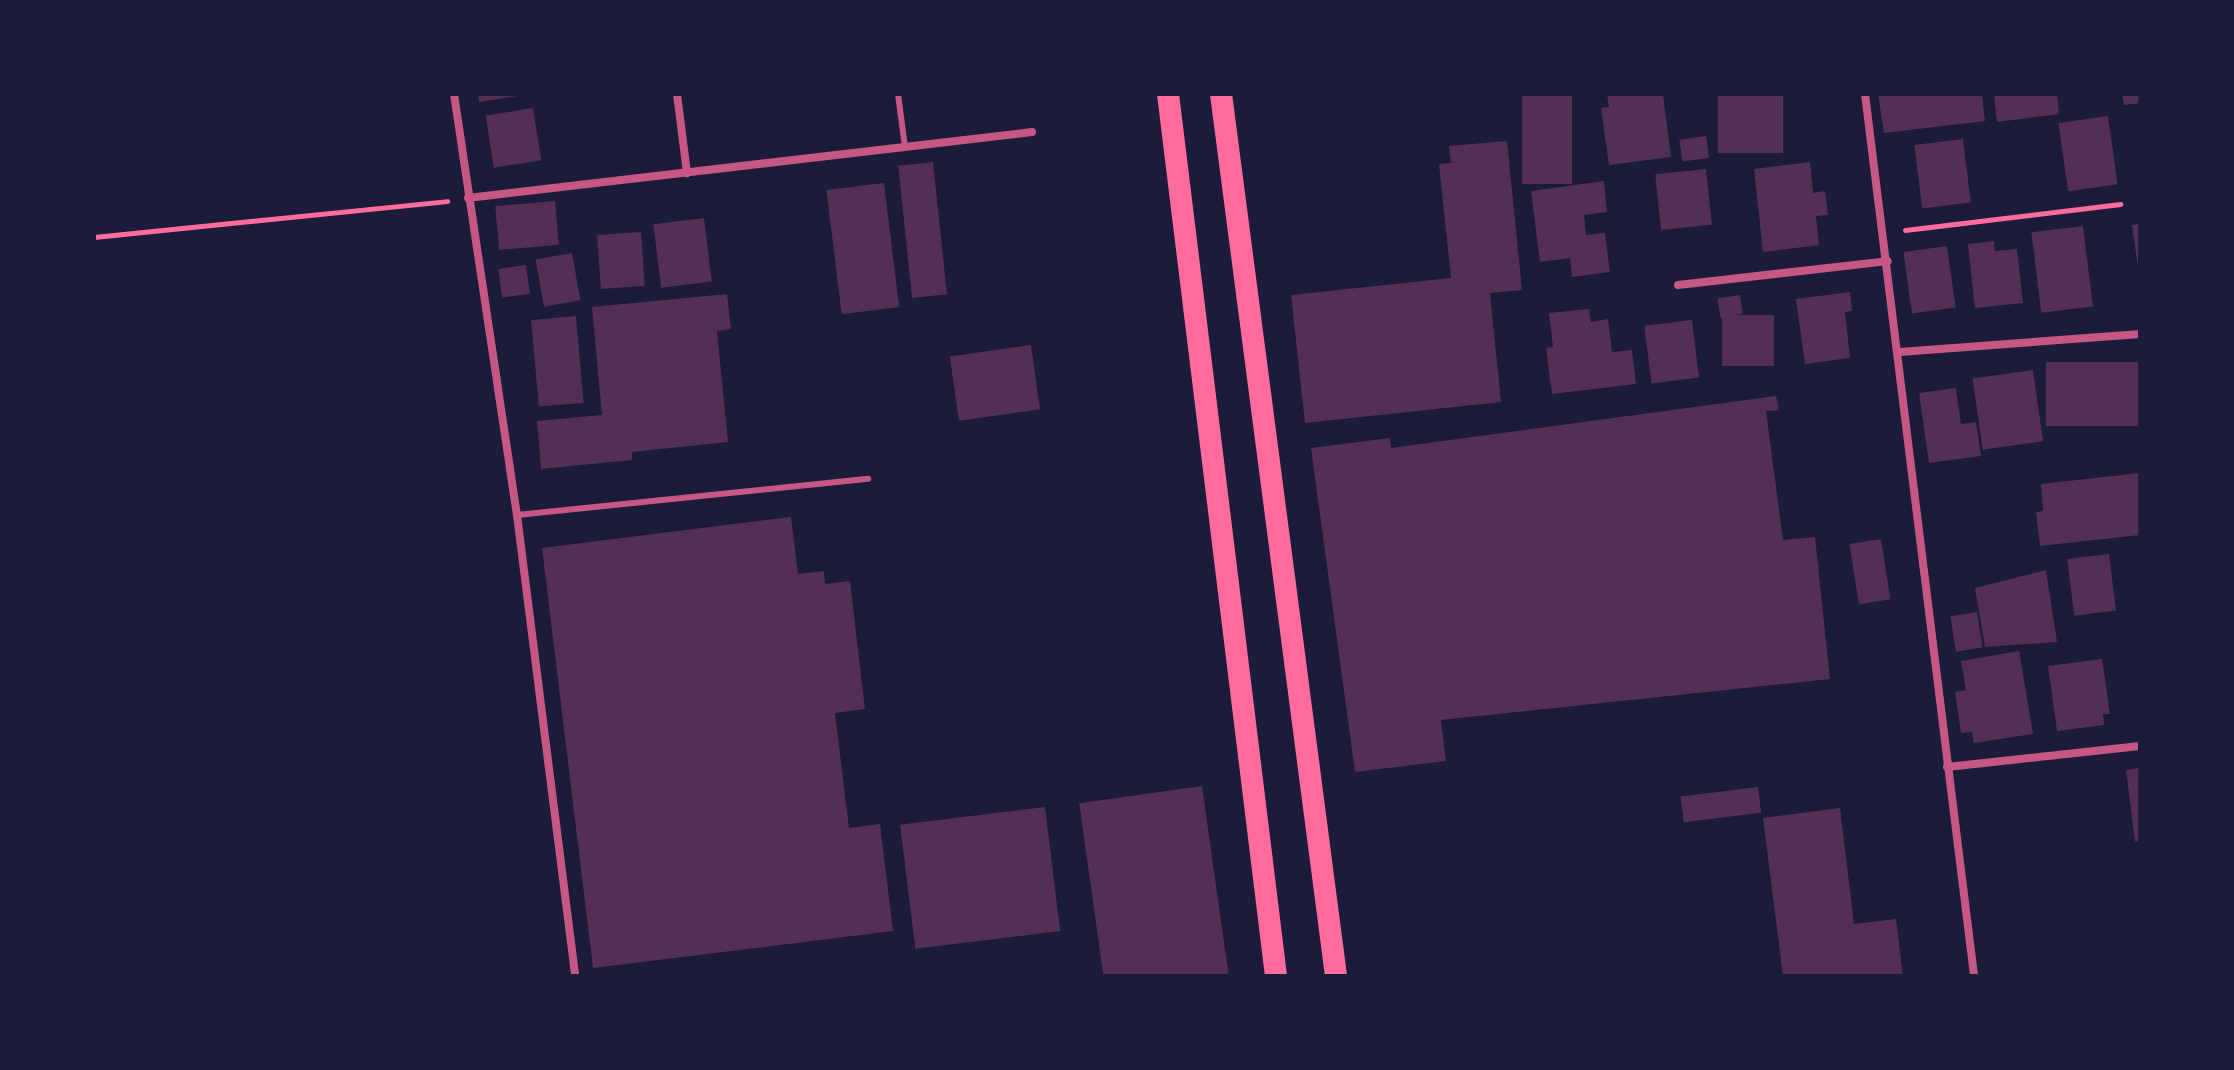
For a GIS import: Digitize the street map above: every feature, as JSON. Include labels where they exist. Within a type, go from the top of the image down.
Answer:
[{"type":"highway","points":[[1168,94],[1276,976]]},
{"type":"highway","points":[[1221,94],[1336,976]]},
{"type":"street","points":[[454,94],[517,515],[575,976]]},
{"type":"street","points":[[677,94],[687,173]]},
{"type":"street","points":[[1865,94],[1900,352],[1974,976]]},
{"type":"street","points":[[468,198],[1032,132]]},
{"type":"street","points":[[1678,285],[1888,261]]},
{"type":"street","points":[[1900,352],[2140,334]]},
{"type":"street","points":[[1947,767],[2140,746]]},
{"type":"lane","points":[[898,94],[905,147]]},
{"type":"lane","points":[[517,515],[868,479]]},
{"type":"path","points":[[94,237],[468,198]]},
{"type":"path","points":[[1884,233],[2120,204]]},
{"type":"building","points":[[478,94],[517,94],[517,96],[479,102]]},
{"type":"building","points":[[1522,94],[1572,94],[1572,184],[1522,184]]},
{"type":"building","points":[[1607,94],[1663,94],[1671,157],[1609,165],[1601,108],[1609,107]]},
{"type":"building","points":[[1718,94],[1783,94],[1783,153],[1718,153]]},
{"type":"building","points":[[1878,94],[1982,94],[1985,121],[1884,133]]},
{"type":"building","points":[[1994,94],[2057,94],[2059,114],[1997,122]]},
{"type":"building","points":[[2122,94],[2140,94],[2140,103],[2124,105]]},
{"type":"building","points":[[533,108],[541,160],[494,168],[486,116]]},
{"type":"building","points":[[2108,116],[2118,184],[2068,191],[2058,123]]},
{"type":"building","points":[[1706,136],[1709,158],[1682,162],[1679,140]]},
{"type":"building","points":[[1963,139],[1971,203],[1922,208],[1914,145]]},
{"type":"building","points":[[1507,141],[1522,290],[1490,293],[1501,402],[1305,423],[1291,295],[1451,278],[1439,164],[1451,163],[1449,146]]},
{"type":"building","points":[[933,162],[947,294],[912,298],[898,166]]},
{"type":"building","points":[[1810,162],[1813,193],[1825,191],[1828,215],[1816,216],[1819,245],[1763,252],[1754,169]]},
{"type":"building","points":[[1706,169],[1712,225],[1661,230],[1655,174]]},
{"type":"building","points":[[1604,181],[1607,212],[1584,215],[1586,235],[1605,233],[1610,272],[1572,277],[1570,258],[1540,262],[1531,191]]},
{"type":"building","points":[[884,183],[899,307],[842,314],[826,190]]},
{"type":"building","points":[[555,201],[559,245],[499,250],[495,206]]},
{"type":"building","points":[[704,218],[712,282],[661,288],[653,224]]},
{"type":"building","points":[[2140,224],[2140,268],[2138,268],[2132,225]]},
{"type":"building","points":[[2083,226],[2093,306],[2041,313],[2031,232]]},
{"type":"building","points":[[641,232],[645,286],[601,289],[597,235]]},
{"type":"building","points":[[1994,241],[1995,251],[2017,249],[2023,303],[1975,308],[1968,244]]},
{"type":"building","points":[[1947,246],[1956,307],[1912,314],[1903,252]]},
{"type":"building","points":[[572,253],[580,300],[544,307],[536,259]]},
{"type":"building","points":[[526,265],[530,294],[502,298],[498,269]]},
{"type":"building","points":[[1850,292],[1852,311],[1845,312],[1850,358],[1805,364],[1796,299]]},
{"type":"building","points":[[727,294],[731,329],[717,331],[728,442],[632,452],[632,460],[541,469],[537,421],[602,415],[592,307]]},
{"type":"building","points":[[1740,295],[1743,314],[1720,317],[1717,299]]},
{"type":"building","points":[[1589,309],[1591,322],[1608,319],[1612,352],[1632,350],[1636,384],[1552,394],[1546,348],[1553,347],[1549,313]]},
{"type":"building","points":[[1722,315],[1774,315],[1774,366],[1722,366]]},
{"type":"building","points":[[576,316],[584,403],[539,407],[531,320]]},
{"type":"building","points":[[1692,320],[1699,378],[1651,383],[1644,326]]},
{"type":"building","points":[[1031,345],[1040,409],[959,421],[950,356]]},
{"type":"building","points":[[2046,362],[2140,362],[2140,426],[2046,426]]},
{"type":"building","points":[[2033,370],[2043,441],[1983,450],[1973,378]]},
{"type":"building","points":[[1956,388],[1961,424],[1976,422],[1981,456],[1929,463],[1919,393]]},
{"type":"building","points":[[1776,396],[1779,410],[1766,411],[1783,540],[1815,537],[1830,679],[1441,720],[1446,761],[1355,772],[1311,448],[1390,438],[1391,448]]},
{"type":"building","points":[[2140,473],[2140,535],[2040,546],[2036,512],[2043,511],[2041,484]]},
{"type":"building","points":[[791,517],[798,574],[824,571],[825,584],[850,581],[865,709],[835,713],[849,828],[880,824],[893,931],[593,968],[542,548]]},
{"type":"building","points":[[1881,539],[1891,599],[1859,604],[1849,544]]},
{"type":"building","points":[[2109,554],[2116,611],[2074,616],[2067,559]]},
{"type":"building","points":[[2046,570],[2057,642],[1985,647],[1975,588]]},
{"type":"building","points":[[1977,612],[1983,648],[1956,652],[1950,616]]},
{"type":"building","points":[[2019,651],[2033,734],[1974,743],[1972,732],[1961,733],[1955,692],[1966,690],[1961,661]]},
{"type":"building","points":[[2102,659],[2110,714],[2103,714],[2104,725],[2057,731],[2048,666]]},
{"type":"building","points":[[2140,768],[2140,841],[2135,842],[2126,770]]},
{"type":"building","points":[[1202,786],[1229,976],[1103,976],[1079,803]]},
{"type":"building","points":[[1758,787],[1761,813],[1684,822],[1681,797]]},
{"type":"building","points":[[1045,807],[1060,931],[915,949],[900,825]]},
{"type":"building","points":[[1840,808],[1854,924],[1896,919],[1903,976],[1783,976],[1763,818]]}]
